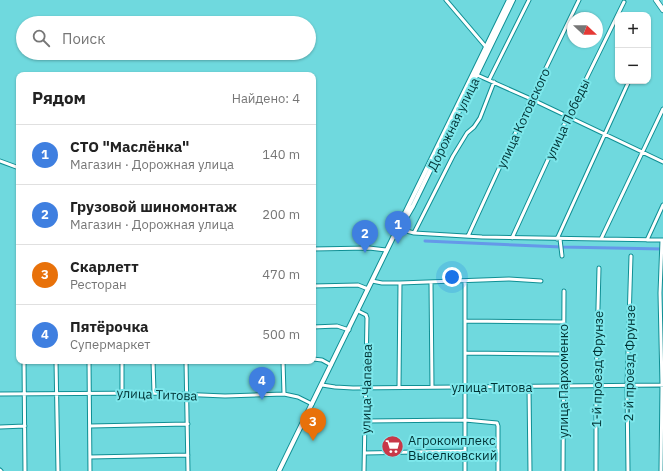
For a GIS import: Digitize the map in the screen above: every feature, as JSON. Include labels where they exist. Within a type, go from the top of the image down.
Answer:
[{"type":"highway","points":[[657,0],[663,7]]},
{"type":"highway","points":[[657,0],[663,10]]},
{"type":"main road","name":"Дорожная улица","points":[[389,245],[487,48],[509,0]]},
{"type":"main road","name":"Дорожная улица","points":[[279,471],[349,330],[386,250],[413,206],[477,75],[487,48],[513,0]]},
{"type":"street","points":[[446,0],[487,48]]},
{"type":"street","points":[[489,80],[529,0]]},
{"type":"street","name":"улица Котовского","points":[[468,236],[578,0]]},
{"type":"street","name":"улица Победы","points":[[512,238],[568,116],[624,2]]},
{"type":"street","points":[[477,75],[531,98],[663,162]]},
{"type":"street","points":[[414,233],[467,133],[474,127],[480,118],[494,82]]},
{"type":"street","points":[[562,256],[559,239],[628,84]]},
{"type":"street","points":[[601,239],[663,109]]},
{"type":"street","points":[[0,161],[16,167]]},
{"type":"street","points":[[647,240],[663,205]]},
{"type":"street","points":[[399,229],[414,233],[512,238],[663,240],[660,293],[662,385],[661,471]]},
{"type":"street","points":[[316,249],[369,248],[386,250]]},
{"type":"street","name":"2-й проезд Фрунзе","points":[[628,471],[627,386],[631,256]]},
{"type":"street","name":"1-й проезд Фрунзе","points":[[596,471],[596,386],[599,268]]},
{"type":"street","points":[[372,281],[382,283],[400,283],[509,279],[541,282]]},
{"type":"street","points":[[465,281],[465,471]]},
{"type":"street","points":[[431,282],[432,386]]},
{"type":"street","points":[[399,387],[400,283]]},
{"type":"street","points":[[316,286],[358,285],[368,289]]},
{"type":"street","name":"улица Пархоменко","points":[[563,471],[564,291]]},
{"type":"street","name":"улица Чапаева","points":[[358,311],[366,315],[367,318],[364,471]]},
{"type":"street","points":[[465,321],[563,322]]},
{"type":"street","points":[[316,327],[337,326],[349,330]]},
{"type":"street","points":[[465,353],[563,354]]},
{"type":"street","points":[[316,359],[322,360],[331,365]]},
{"type":"street","points":[[24,364],[26,471]]},
{"type":"street","points":[[56,364],[58,471]]},
{"type":"street","points":[[89,364],[90,471]]},
{"type":"street","points":[[122,364],[122,393]]},
{"type":"street","points":[[153,364],[154,393]]},
{"type":"street","points":[[186,364],[188,471]]},
{"type":"street","points":[[283,364],[284,394]]},
{"type":"street","name":"улица Титова","points":[[322,385],[335,388],[366,388],[432,386],[529,387],[662,385]]},
{"type":"street","points":[[529,387],[530,471]]},
{"type":"street","name":"улица Титова","points":[[0,394],[154,393],[225,396],[284,394],[298,397],[312,404]]},
{"type":"street","points":[[366,421],[465,420],[495,422],[498,424],[498,471]]},
{"type":"street","points":[[90,426],[188,424]]},
{"type":"street","points":[[0,426],[25,426]]},
{"type":"street","points":[[365,453],[465,451]]},
{"type":"street","points":[[90,457],[188,455]]},
{"type":"waterway","points":[[425,241],[562,247],[663,249]]},
{"type":"place","name":"СТО \"Маслёнка\"","points":[[398,244]]},
{"type":"place","name":"Грузовой шиномонтаж","points":[[365,253]]},
{"type":"place","name":"Пятёрочка","points":[[262,400]]},
{"type":"place","name":"Скарлетт","points":[[313,441]]},
{"type":"place","name":"Агрокомплекс Выселковский","points":[[393,447]]}]
